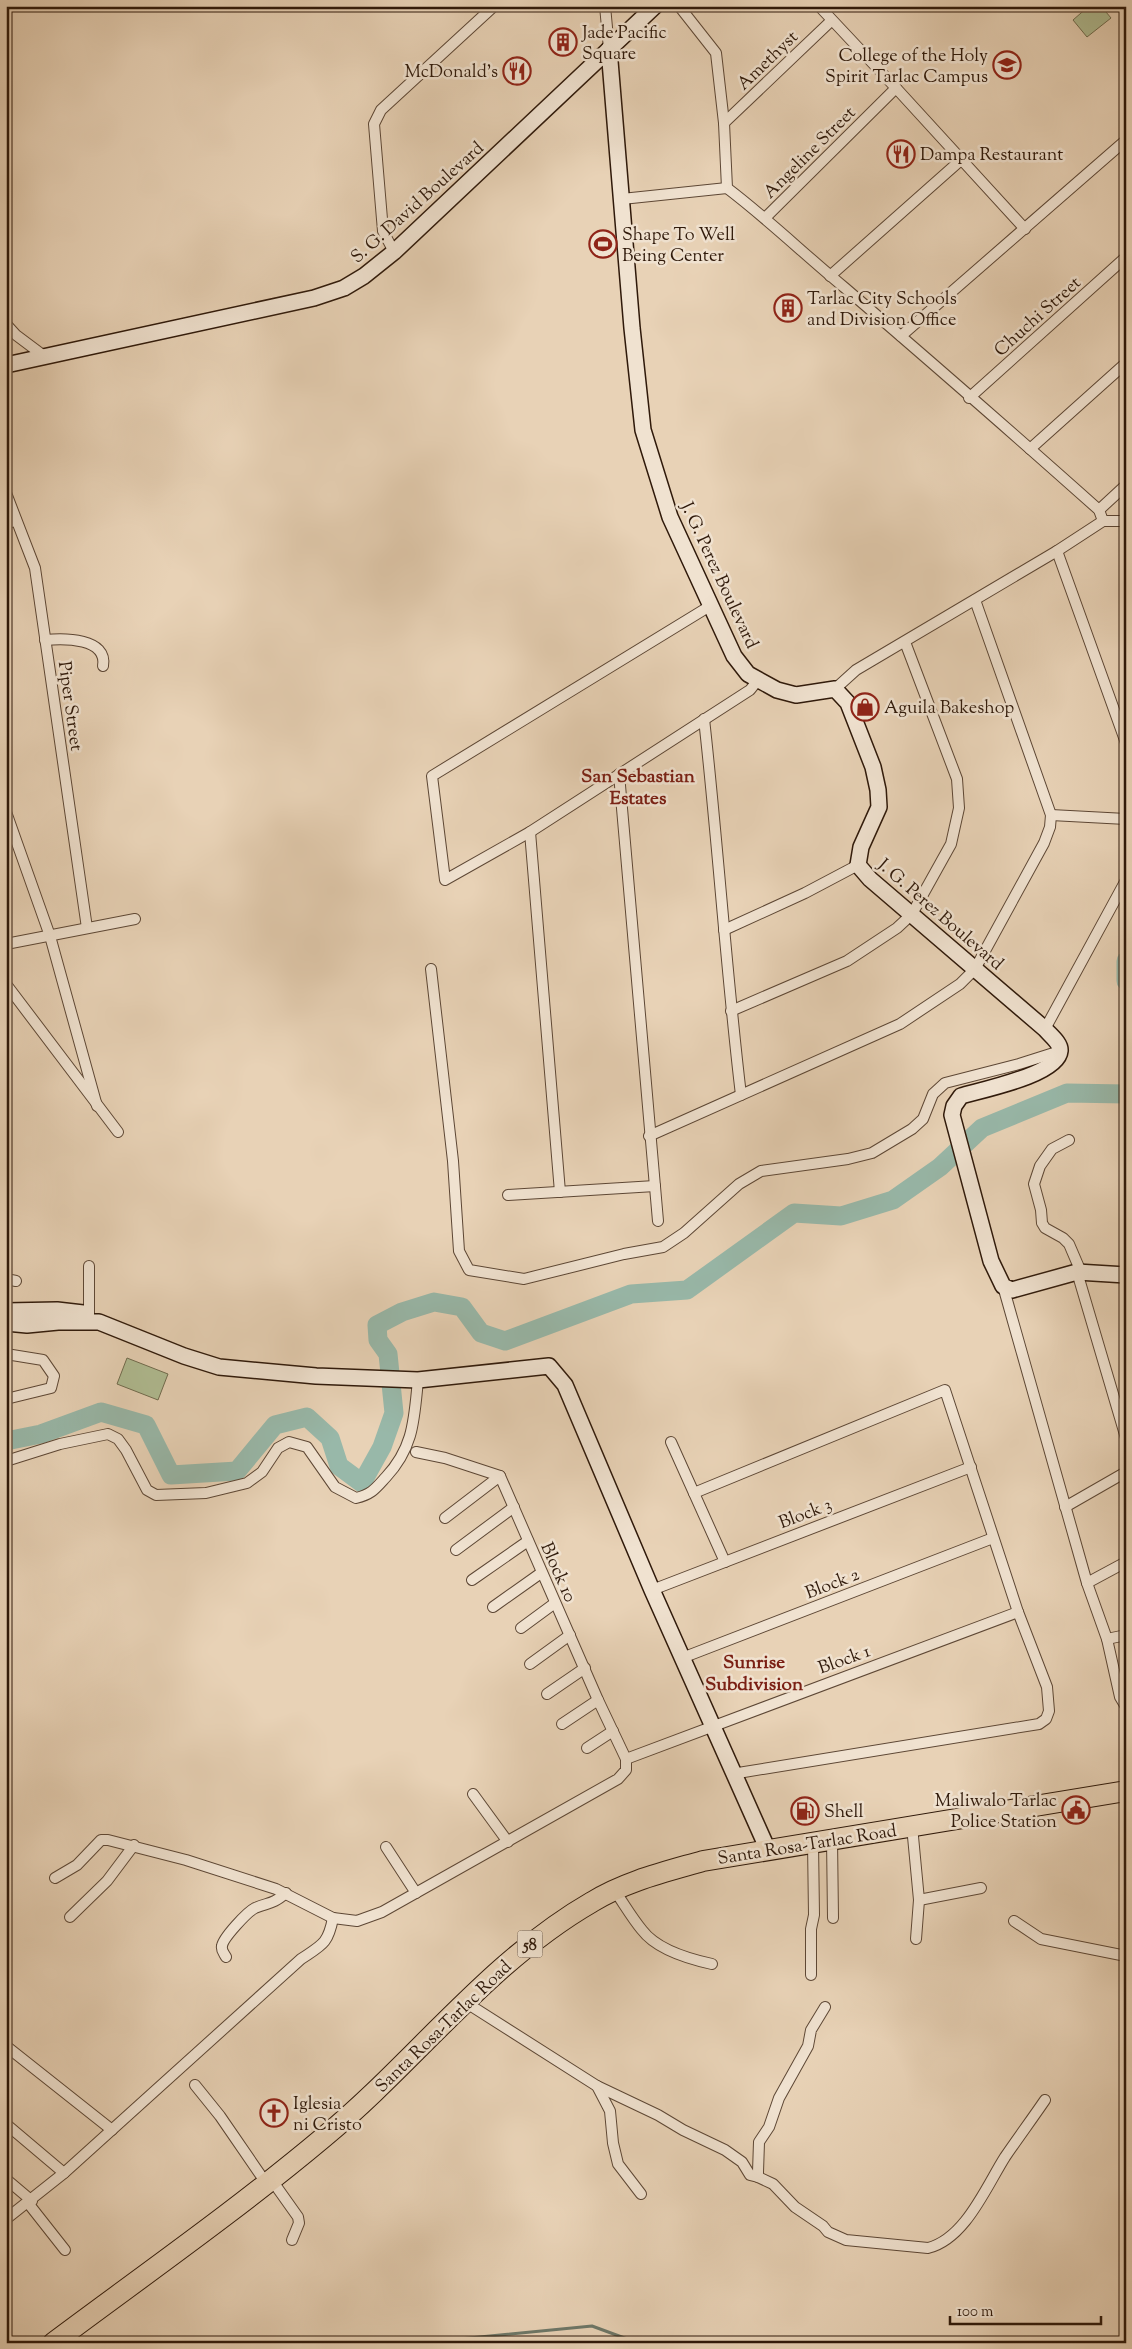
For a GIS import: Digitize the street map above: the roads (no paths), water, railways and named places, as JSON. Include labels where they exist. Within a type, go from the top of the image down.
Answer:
[{"type":"highway","name":"Santa Rosa-Tarlac Road","points":[[53,2343],[269,2181],[325,2136],[376,2091],[485,1981],[540,1935],[593,1901],[646,1877],[703,1861],[1126,1791]]},
{"type":"street","points":[[394,252],[384,231],[374,124],[381,110],[494,6]]},
{"type":"street","points":[[605,6],[609,49]]},
{"type":"street","name":"S. G. David Boulevard","points":[[6,365],[314,298],[344,288],[364,276],[394,252],[655,6]]},
{"type":"street","points":[[679,6],[716,53],[724,122],[727,188]]},
{"type":"street","points":[[819,6],[962,158],[1025,229]]},
{"type":"street","name":"Amethyst","points":[[724,122],[831,20]]},
{"type":"street","name":"J. G. Perez Boulevard","points":[[609,49],[632,328],[643,430],[670,517],[710,606],[734,656],[748,674],[796,695],[835,689],[848,703],[873,766],[878,790],[879,807],[861,847],[858,865],[870,879],[1045,1029],[1058,1044],[1060,1051]]},
{"type":"street","name":"Angeline Street","points":[[766,217],[896,88]]},
{"type":"street","points":[[901,336],[1126,140]]},
{"type":"street","points":[[830,276],[962,158]]},
{"type":"street","points":[[622,199],[727,188],[766,217],[830,276],[1030,449],[1099,510],[1103,520]]},
{"type":"street","name":"Chuchi Street","points":[[969,398],[1126,257]]},
{"type":"street","points":[[6,324],[16,335],[44,356]]},
{"type":"street","points":[[1030,449],[1126,363]]},
{"type":"street","points":[[1099,510],[1126,485]]},
{"type":"street","name":"Piper Street","points":[[6,493],[35,568],[87,928]]},
{"type":"street","points":[[6,524],[16,520]]},
{"type":"street","points":[[835,689],[856,670],[1057,551],[1103,520],[1126,521]]},
{"type":"street","points":[[1057,551],[1126,743]]},
{"type":"street","points":[[649,1136],[900,1024],[960,984],[975,969],[1044,843],[1050,827],[1051,815],[975,600]]},
{"type":"street","points":[[710,606],[432,776],[445,880],[530,832],[750,690],[758,680]]},
{"type":"street","points":[[45,640],[63,638],[92,646],[101,651],[104,659],[103,666]]},
{"type":"street","points":[[731,1011],[847,962],[897,928],[912,914],[951,844],[959,808],[957,779],[904,642]]},
{"type":"street","points":[[704,718],[731,1011],[741,1095]]},
{"type":"street","points":[[619,774],[649,1136],[658,1221]]},
{"type":"street","points":[[6,812],[50,936],[97,1106]]},
{"type":"street","points":[[1051,815],[1126,818]]},
{"type":"street","points":[[530,832],[560,1192]]},
{"type":"street","points":[[724,930],[805,893],[858,865]]},
{"type":"street","points":[[1045,1029],[1126,880]]},
{"type":"street","points":[[6,944],[135,919]]},
{"type":"street","points":[[431,969],[453,1161],[459,1251],[469,1270],[524,1279],[624,1254],[663,1247],[684,1233],[712,1205],[739,1184],[761,1171],[848,1159],[872,1153],[912,1129],[923,1119],[933,1094],[945,1083],[1019,1064],[1060,1051]]},
{"type":"street","points":[[6,984],[118,1132]]},
{"type":"street","points":[[1060,1051],[1057,1059],[1042,1071],[961,1096],[954,1106],[952,1115],[991,1261],[1003,1286],[1087,1583],[1107,1639],[1120,1697],[1126,1707]]},
{"type":"street","points":[[1069,1140],[1052,1150],[1040,1166],[1034,1184],[1041,1210],[1042,1223],[1045,1228],[1069,1244],[1079,1272],[1126,1438]]},
{"type":"street","points":[[508,1195],[654,1186]]},
{"type":"street","points":[[89,1266],[93,1319]]},
{"type":"street","points":[[1003,1286],[1012,1290],[1079,1272],[1126,1275]]},
{"type":"street","points":[[6,1310],[93,1319],[219,1367],[316,1376],[414,1380],[549,1366],[565,1385],[652,1590],[713,1725],[732,1774],[768,1850]]},
{"type":"street","points":[[6,1323],[27,1325],[58,1316]]},
{"type":"street","points":[[6,1354],[42,1360],[54,1376],[51,1388],[6,1398]]},
{"type":"street","points":[[6,1461],[60,1444],[108,1434],[118,1439],[126,1450],[147,1490],[156,1495],[206,1493],[247,1483],[262,1472],[278,1448],[289,1442],[307,1447],[335,1487],[356,1498],[370,1495],[400,1462],[413,1427],[414,1380]]},
{"type":"street","points":[[694,1493],[945,1390],[1018,1612],[1046,1687],[1049,1711],[1046,1720],[1039,1724],[732,1774]]},
{"type":"street","points":[[671,1442],[725,1562]]},
{"type":"street","points":[[416,1452],[445,1458],[500,1476]]},
{"type":"street","name":"Block 3","points":[[652,1590],[970,1467]]},
{"type":"street","points":[[1065,1506],[1126,1472]]},
{"type":"street","points":[[445,1518],[500,1476]]},
{"type":"street","name":"Block 10","points":[[500,1476],[598,1700],[626,1759]]},
{"type":"street","points":[[456,1550],[514,1508]]},
{"type":"street","name":"Block 2","points":[[682,1658],[993,1538]]},
{"type":"street","points":[[472,1580],[528,1541]]},
{"type":"street","points":[[1087,1583],[1126,1562]]},
{"type":"street","points":[[493,1607],[542,1573]]},
{"type":"street","points":[[521,1628],[555,1603]]},
{"type":"street","name":"Block 1","points":[[626,1759],[1018,1612]]},
{"type":"street","points":[[1107,1639],[1126,1635]]},
{"type":"street","points":[[530,1664],[570,1636]]},
{"type":"street","points":[[547,1694],[585,1668]]},
{"type":"street","points":[[562,1724],[598,1700]]},
{"type":"street","points":[[587,1748],[613,1731]]},
{"type":"street","points":[[55,1878],[77,1865],[101,1840],[134,1845],[186,1860],[286,1893],[333,1918],[357,1921],[369,1918],[416,1893],[618,1779],[626,1770],[626,1759]]},
{"type":"street","points":[[473,1794],[508,1842]]},
{"type":"street","points":[[912,1826],[919,1900],[916,1939]]},
{"type":"street","points":[[823,1841],[833,1918]]},
{"type":"street","points":[[812,1975],[811,1929],[823,1841]]},
{"type":"street","points":[[70,1917],[107,1880],[134,1845]]},
{"type":"street","points":[[386,1847],[416,1893]]},
{"type":"street","points":[[919,1900],[982,1888]]},
{"type":"street","points":[[615,1891],[642,1931],[654,1941],[691,1959],[712,1964]]},
{"type":"street","points":[[226,1957],[222,1951],[222,1945],[232,1930],[249,1912],[255,1908],[268,1906],[286,1893]]},
{"type":"street","points":[[6,2219],[30,2202],[64,2173],[301,1959],[325,1942],[330,1934],[333,1918]]},
{"type":"street","points":[[1014,1921],[1041,1939],[1126,1956]]},
{"type":"street","points":[[466,2002],[597,2086],[725,2150],[742,2162],[750,2175],[773,2184],[795,2207],[823,2226],[828,2232],[846,2240],[928,2248],[939,2246],[956,2233],[988,2188],[1005,2158],[1045,2100]]},
{"type":"street","points":[[758,2177],[759,2142],[769,2127],[779,2098],[808,2046],[812,2030],[825,2008]]},
{"type":"street","points":[[6,2046],[112,2130]]},
{"type":"street","points":[[195,2085],[298,2217],[299,2223],[292,2240]]},
{"type":"street","points":[[597,2086],[610,2111],[613,2143],[618,2164],[641,2194]]},
{"type":"street","points":[[6,2124],[64,2173]]},
{"type":"street","points":[[6,2179],[30,2202],[65,2250]]},
{"type":"waterway","points":[[1126,961],[1126,981]]},
{"type":"waterway","points":[[6,1441],[41,1434],[101,1412],[146,1425],[171,1475],[237,1471],[275,1425],[307,1417],[330,1438],[339,1466],[362,1483],[382,1447],[394,1413],[388,1354],[378,1340],[377,1325],[402,1312],[434,1302],[462,1307],[481,1333],[505,1341],[631,1294],[687,1290],[794,1213],[841,1216],[893,1200],[940,1167],[982,1128],[1067,1093],[1126,1094]]},
{"type":"waterway","points":[[419,2343],[592,2326],[638,2343]]},
{"type":"place","name":"Jade Pacific Square","points":[[563,42]]},
{"type":"place","name":"College of the Holy Spirit Tarlac Campus","points":[[1007,65]]},
{"type":"place","name":"McDonald's","points":[[517,71]]},
{"type":"place","name":"Dampa Restaurant","points":[[901,154]]},
{"type":"place","name":"Shape To Well Being Center","points":[[603,244]]},
{"type":"place","name":"Tarlac City Schools and Division Office","points":[[788,308]]},
{"type":"place","name":"Aguila Bakeshop","points":[[865,707]]},
{"type":"place","name":"Maliwalo Tarlac Police Station","points":[[1076,1810]]},
{"type":"place","name":"Shell","points":[[805,1811]]},
{"type":"place","name":"Iglesia ni Cristo","points":[[274,2113]]},
{"type":"district","name":"San Sebastian Estates","points":[[638,786]]},
{"type":"district","name":"Sunrise Subdivision","points":[[754,1672]]}]
